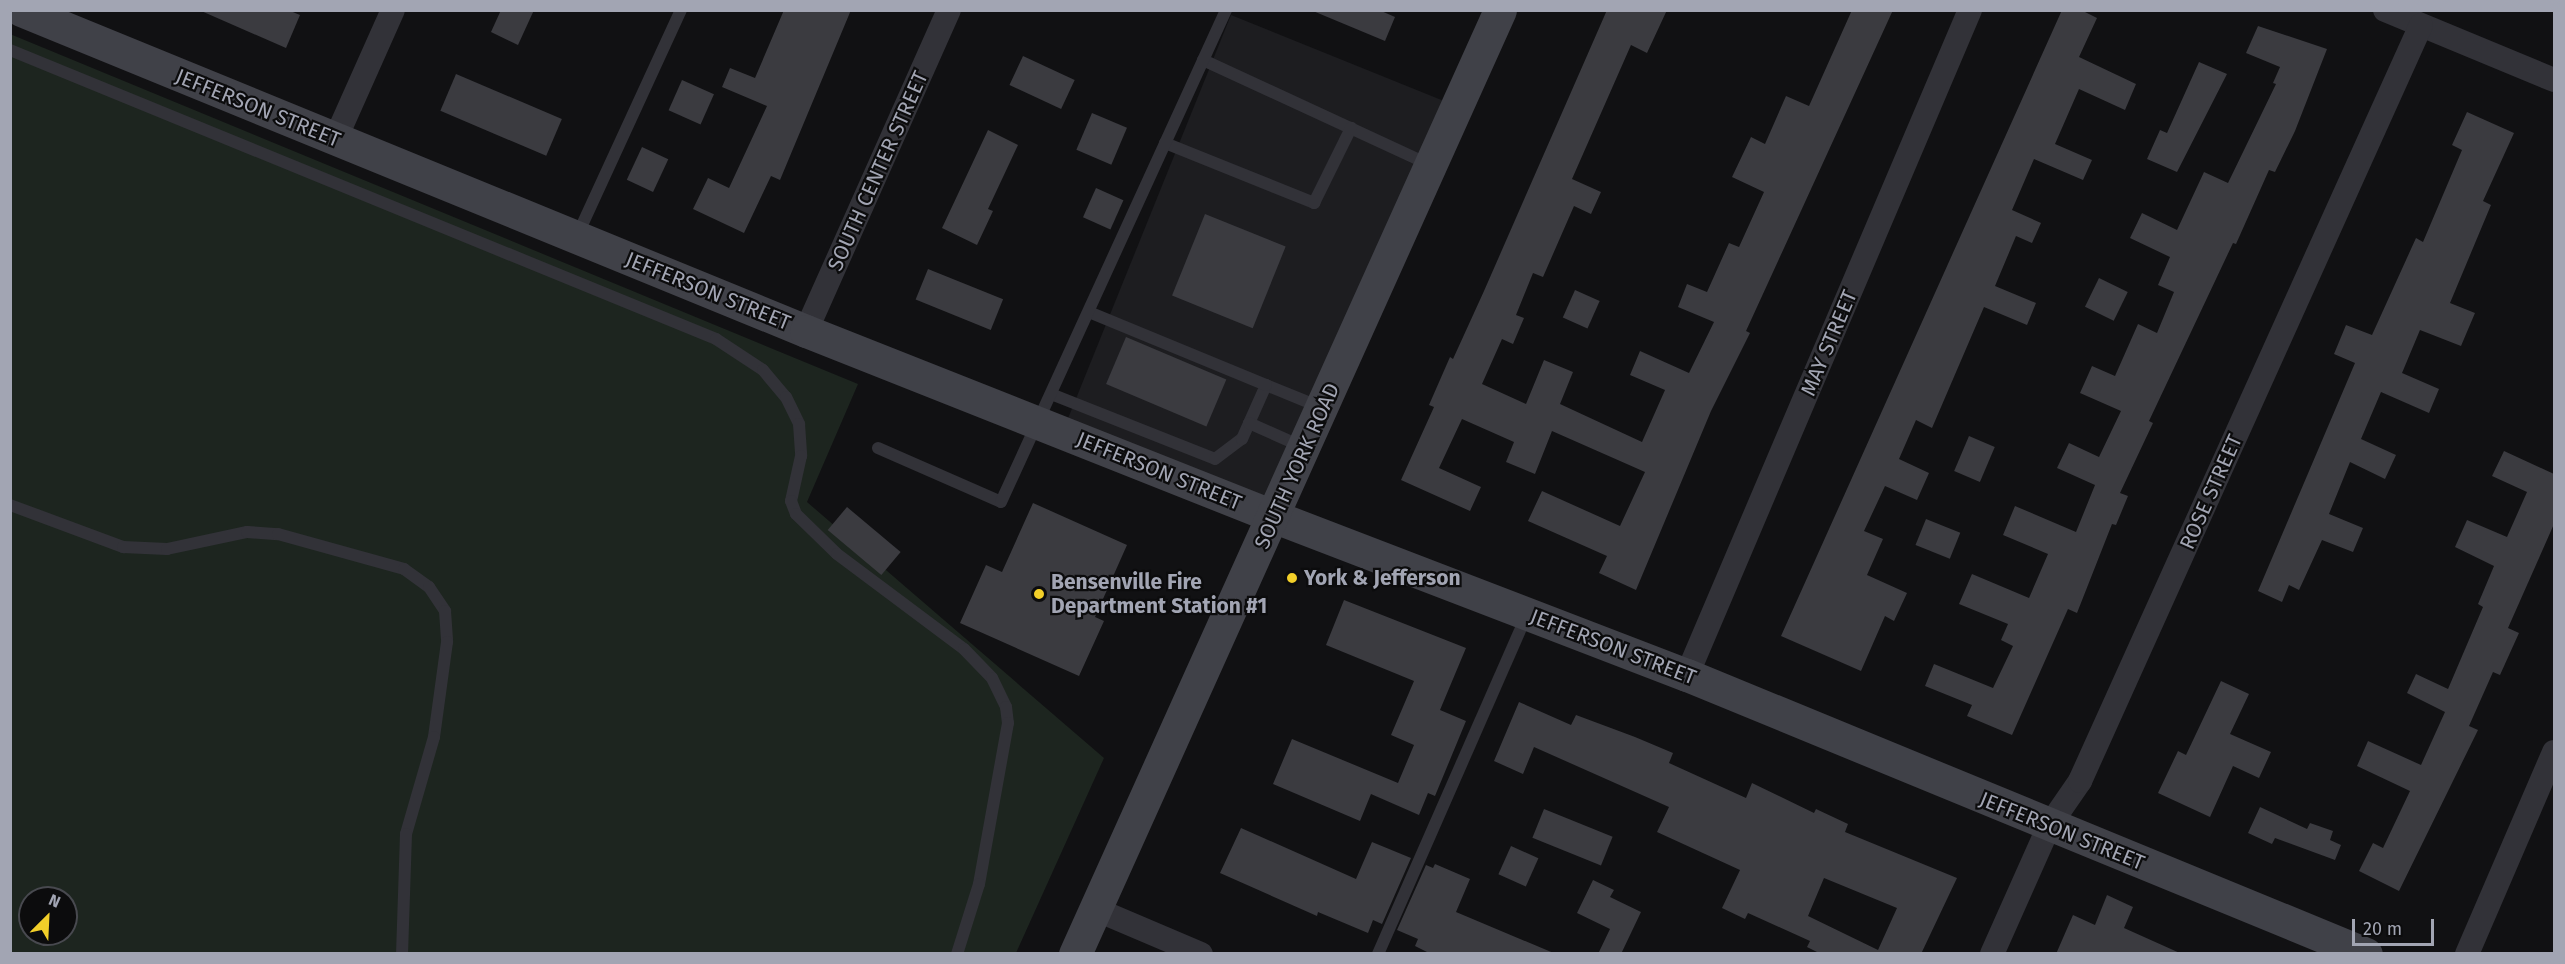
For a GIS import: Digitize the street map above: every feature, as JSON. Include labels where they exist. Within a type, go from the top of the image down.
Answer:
[{"type":"street","name":"JEFFERSON STREET","points":[[21,10],[335,140],[1038,423],[1209,474],[1275,517],[1688,675],[2049,826],[2366,954]]},
{"type":"street","points":[[335,140],[393,10]]},
{"type":"street","name":"SOUTH CENTER STREET","points":[[806,331],[950,10]]},
{"type":"street","name":"SOUTH YORK ROAD","points":[[1075,954],[1275,517],[1500,10]]},
{"type":"street","name":"MAY STREET","points":[[1688,675],[1970,10]]},
{"type":"street","points":[[2385,10],[2554,80]]},
{"type":"street","name":"ROSE STREET","points":[[1992,954],[2049,826],[2080,781],[2421,25]]},
{"type":"street","points":[[2467,954],[2554,752]]},
{"type":"street","points":[[1095,909],[1201,954]]},
{"type":"lane","points":[[577,237],[681,10]]},
{"type":"lane","points":[[878,448],[1001,502],[1226,10]]},
{"type":"lane","points":[[10,50],[716,339],[763,370],[786,397],[799,424],[801,456],[791,501],[796,514],[837,554],[973,658],[992,678],[1006,707],[1008,723],[979,884],[957,954]]},
{"type":"lane","points":[[1203,60],[1431,165]]},
{"type":"lane","points":[[1165,143],[1314,203],[1351,128]]},
{"type":"lane","points":[[1089,312],[1322,408]]},
{"type":"lane","points":[[1051,394],[1209,474],[1242,439],[1266,385]]},
{"type":"lane","points":[[1249,423],[1305,448]]},
{"type":"lane","points":[[10,506],[123,548],[167,549],[247,532],[278,534],[404,569],[429,587],[445,611],[447,642],[434,737],[406,834],[402,954]]},
{"type":"lane","points":[[1378,954],[1527,614]]},
{"type":"shaded area","points":[[1231,15],[1453,105],[1287,515],[1065,426]]},
{"type":"shaded area","points":[[10,34],[858,384],[807,502],[1104,758],[1016,953],[11,953]]},
{"type":"building","points":[[199,10],[288,10],[300,15],[286,48]]},
{"type":"building","points":[[501,10],[534,10],[518,45],[491,32]]},
{"type":"building","points":[[784,10],[851,10],[780,180],[771,176],[744,233],[693,209],[708,178],[729,188],[767,106],[722,87],[730,68],[755,78]]},
{"type":"building","points":[[1379,10],[1395,17],[1385,41],[1313,11]]},
{"type":"building","points":[[1607,10],[1667,10],[1647,53],[1631,45],[1572,179],[1601,192],[1591,214],[1574,206],[1543,277],[1533,273],[1516,315],[1524,318],[1513,344],[1502,339],[1482,384],[1526,404],[1544,360],[1573,372],[1560,404],[1642,442],[1665,390],[1630,375],[1640,351],[1689,373],[1714,322],[1678,307],[1687,284],[1707,292],[1729,243],[1739,247],[1764,192],[1732,177],[1751,137],[1765,144],[1786,96],[1809,106],[1852,10],[1893,10],[1746,331],[1750,333],[1711,411],[1636,590],[1599,573],[1607,556],[1528,521],[1542,491],[1620,526],[1645,472],[1552,431],[1535,474],[1506,462],[1514,442],[1462,419],[1439,468],[1481,487],[1470,511],[1401,480],[1434,407],[1429,405],[1450,357],[1453,359],[1484,291]]},
{"type":"building","points":[[2062,10],[2081,10],[2097,18],[2079,57],[2136,84],[2125,110],[2079,89],[2055,144],[2092,160],[2083,180],[2034,159],[2012,210],[2041,223],[2032,243],[2016,236],[1995,286],[2036,303],[2027,325],[1984,307],[1932,428],[1916,420],[1899,459],[1929,473],[1917,500],[1885,486],[1864,531],[1883,539],[1867,575],[1907,593],[1894,621],[1885,616],[1861,671],[1781,636]]},
{"type":"building","points":[[2258,26],[2327,49],[2295,131],[2275,172],[2269,170],[2236,244],[2233,243],[2149,421],[2153,423],[2120,493],[2128,496],[2116,525],[2112,524],[2077,613],[2068,609],[2012,735],[1967,716],[1972,705],[1925,686],[1934,664],[1993,688],[2013,646],[2001,640],[2008,624],[1959,604],[1972,574],[2029,598],[2048,554],[2003,535],[2015,506],[2076,532],[2095,485],[2057,468],[2069,443],[2099,457],[2121,411],[2080,393],[2092,366],[2115,376],[2138,324],[2157,333],[2174,292],[2158,285],[2170,257],[2130,238],[2142,213],[2177,230],[2204,172],[2228,183],[2276,84],[2273,83],[2280,67],[2246,53]]},
{"type":"building","points":[[1023,56],[1075,80],[1061,109],[1009,85]]},
{"type":"building","points":[[2199,62],[2227,74],[2177,172],[2147,159],[2160,130],[2167,133]]},
{"type":"building","points":[[456,74],[562,119],[546,156],[440,111]]},
{"type":"building","points":[[682,80],[714,94],[701,124],[669,110]]},
{"type":"building","points":[[2467,112],[2514,133],[2483,201],[2491,205],[2450,303],[2475,313],[2461,346],[2420,330],[2402,373],[2439,389],[2429,413],[2381,392],[2361,439],[2396,455],[2385,479],[2350,462],[2329,514],[2363,528],[2353,552],[2322,540],[2299,590],[2289,585],[2282,602],[2258,591],[2355,363],[2334,354],[2346,325],[2372,335],[2416,238],[2423,242],[2462,150],[2452,145]]},
{"type":"building","points":[[1092,113],[1127,128],[1111,165],[1076,150]]},
{"type":"building","points":[[988,130],[1018,145],[988,209],[993,211],[977,245],[942,228]]},
{"type":"building","points":[[642,147],[668,159],[653,192],[627,180]]},
{"type":"building","points":[[1096,188],[1123,200],[1110,229],[1083,217]]},
{"type":"building","points":[[1205,214],[1286,247],[1253,328],[1172,296]]},
{"type":"building","points":[[928,269],[1003,299],[991,330],[916,300]]},
{"type":"building","points":[[2099,278],[2128,292],[2114,321],[2085,307]]},
{"type":"building","points":[[1575,290],[1600,301],[1587,328],[1563,317]]},
{"type":"building","points":[[1126,337],[1226,380],[1206,427],[1106,384]]},
{"type":"building","points":[[1969,436],[1995,447],[1980,482],[1954,471]]},
{"type":"building","points":[[2504,451],[2554,474],[2554,524],[2508,628],[2519,633],[2500,675],[2493,672],[2469,726],[2478,730],[2399,891],[2359,871],[2373,843],[2383,848],[2410,791],[2357,766],[2368,741],[2421,765],[2445,712],[2407,693],[2416,674],[2448,689],[2483,607],[2478,604],[2494,566],[2455,547],[2467,520],[2507,537],[2527,492],[2492,476]]},
{"type":"building","name":"Bensenville Fire Department Station #1","points":[[1033,503],[1127,545],[1095,617],[1104,621],[1079,676],[960,623],[986,565],[1002,572]]},
{"type":"building","points":[[847,507],[901,552],[881,575],[828,530]]},
{"type":"building","points":[[1926,519],[1960,533],[1950,559],[1916,545]]},
{"type":"building","points":[[1344,600],[1466,648],[1440,710],[1466,721],[1435,796],[1428,793],[1419,815],[1371,794],[1360,821],[1273,784],[1292,739],[1398,783],[1414,745],[1391,735],[1414,681],[1326,645]]},
{"type":"building","points":[[2221,681],[2249,694],[2230,734],[2271,752],[2259,778],[2233,766],[2210,817],[2158,793],[2178,751],[2186,755]]},
{"type":"building","points":[[1519,702],[1571,725],[1576,715],[1673,753],[1669,763],[1746,798],[1752,783],[1814,813],[1816,809],[1848,824],[1845,832],[1957,878],[1921,954],[1821,954],[1807,947],[1810,941],[1748,913],[1745,919],[1722,908],[1740,870],[1657,832],[1669,807],[1534,747],[1523,774],[1494,761]],"holes":[[[1824,878],[1897,908],[1878,950],[1808,916]]]},
{"type":"building","points":[[2260,807],[2307,829],[2310,823],[2333,831],[2330,840],[2341,845],[2335,860],[2275,838],[2272,844],[2248,833]]},
{"type":"building","points":[[1544,809],[1613,837],[1601,865],[1532,838]]},
{"type":"building","points":[[1241,828],[1356,879],[1372,842],[1411,858],[1382,924],[1373,920],[1368,933],[1318,912],[1317,916],[1220,873]]},
{"type":"building","points":[[1511,846],[1538,858],[1526,887],[1498,874]]},
{"type":"building","points":[[1435,864],[1470,879],[1456,912],[1556,954],[1431,954],[1415,946],[1418,939],[1397,930],[1426,865],[1433,868]]},
{"type":"building","points":[[1593,880],[1614,890],[1610,897],[1641,912],[1621,954],[1598,954],[1610,929],[1577,913]]},
{"type":"building","points":[[2107,895],[2133,907],[2124,928],[2182,954],[2056,954],[2073,915],[2095,925]]},
{"type":"place","name":"York & Jefferson","points":[[1292,578]]},
{"type":"place","name":"Bensenville Fire Department Station #1","points":[[1039,594]]}]
